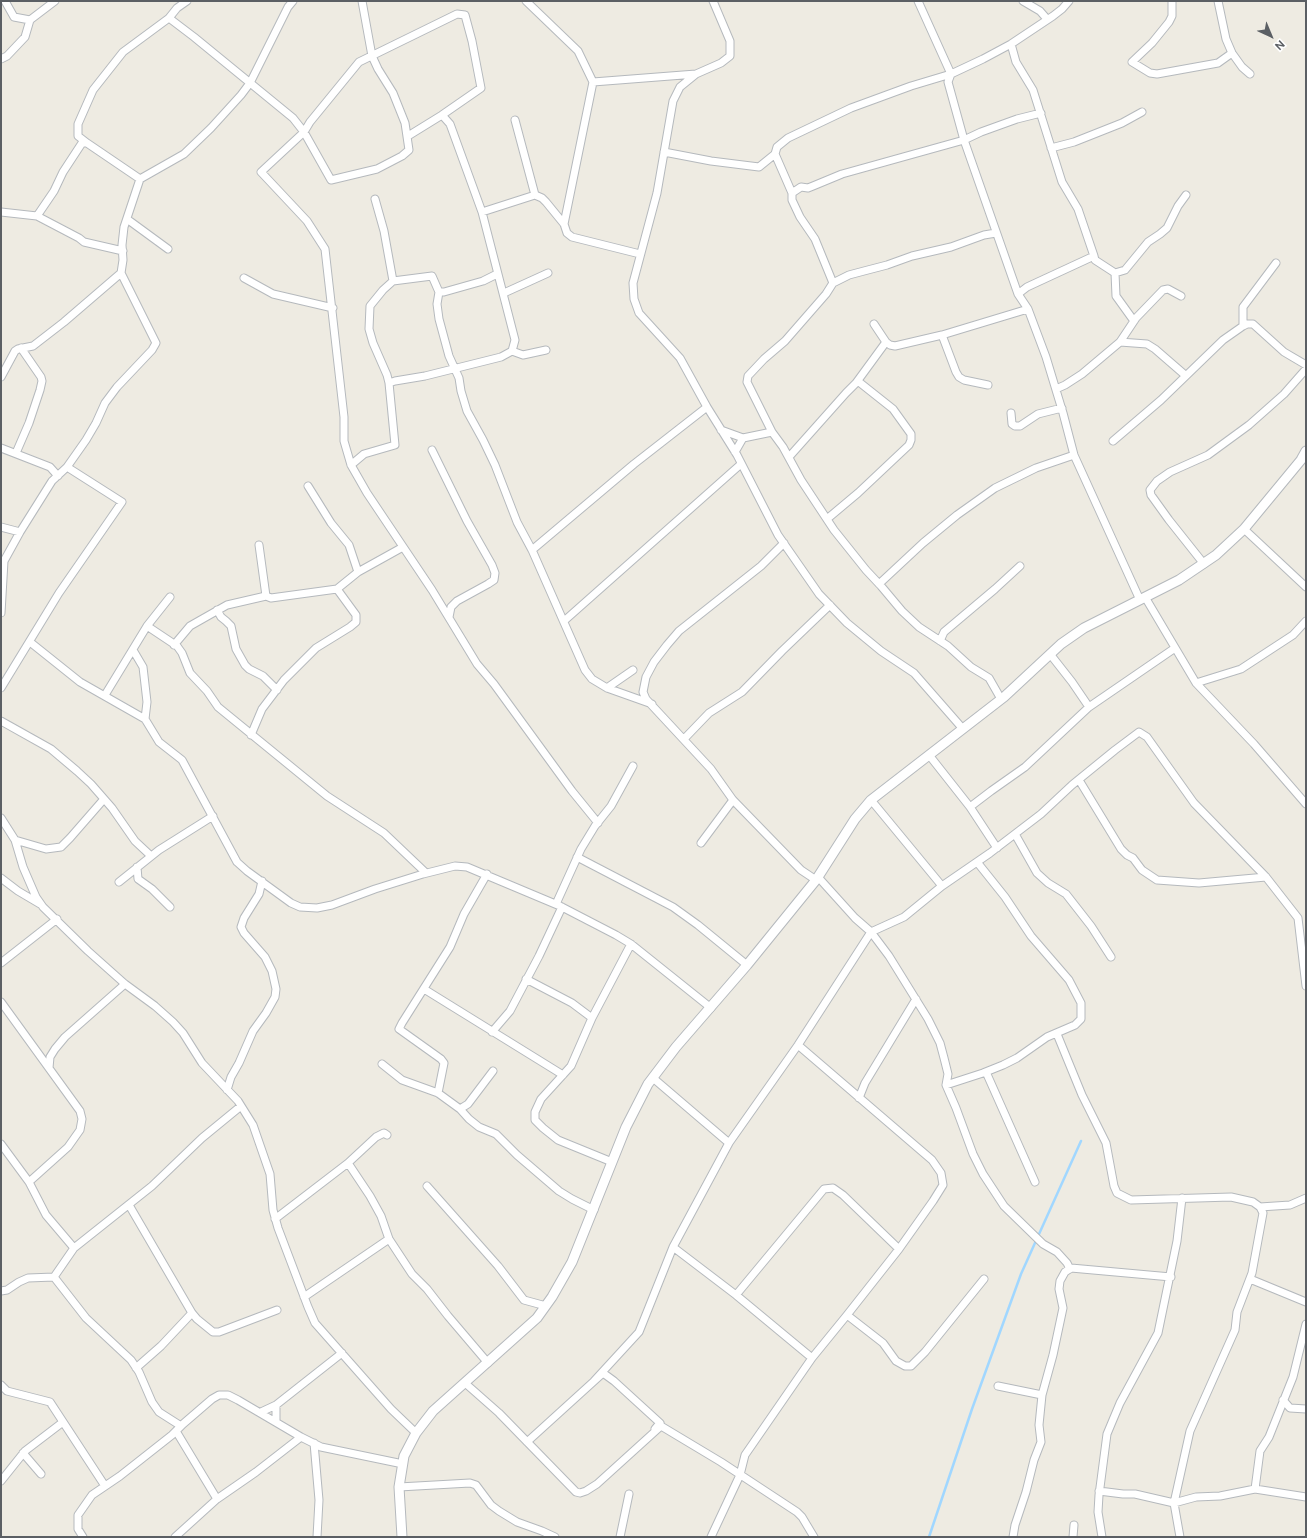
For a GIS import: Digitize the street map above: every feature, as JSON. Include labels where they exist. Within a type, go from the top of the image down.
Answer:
[{"type":"street","points":[[5,1],[14,17],[30,20]]},
{"type":"street","points":[[1,59],[8,56],[25,37],[30,20],[55,1]]},
{"type":"street","points":[[140,179],[78,136],[78,124],[93,90],[123,52],[168,18],[177,8],[187,1]]},
{"type":"street","points":[[1,613],[4,561],[20,532],[52,481],[67,467],[96,424],[105,403],[117,387],[152,350],[156,343],[121,273],[124,227],[140,179],[184,154],[211,128],[250,83],[288,7],[293,1]]},
{"type":"street","points":[[168,18],[194,37],[293,118],[304,132],[331,180],[377,169],[402,156],[409,150],[405,123],[393,93],[372,56],[362,1]]},
{"type":"street","points":[[526,1],[578,51],[593,82],[564,224]]},
{"type":"street","points":[[713,1],[730,41],[730,56],[721,63],[696,74],[680,87],[672,101],[657,193],[633,283],[634,299],[639,313],[680,358],[735,452],[778,535],[811,583],[847,622],[882,651],[914,673],[963,729]]},
{"type":"street","points":[[918,1],[951,74],[948,82],[964,140],[1018,294],[1028,309],[1046,357],[1062,408],[1074,455],[1142,599],[1175,648],[1196,683],[1254,744],[1306,804]]},
{"type":"street","points":[[1023,1],[1040,11],[1047,19]]},
{"type":"street","points":[[664,152],[711,161],[759,166],[774,154],[777,147],[788,138],[851,108],[951,74],[983,59],[1011,44],[1062,9],[1069,1]]},
{"type":"street","points":[[1172,1],[1172,16],[1169,22],[1152,43],[1132,62],[1150,73],[1157,74],[1218,64],[1232,53]]},
{"type":"street","points":[[1218,1],[1226,39],[1232,53],[1242,67],[1250,74]]},
{"type":"street","points":[[408,136],[481,88],[465,15],[457,14],[359,62],[310,122],[304,132],[261,172],[307,221],[325,249],[333,308],[344,417],[344,441],[351,465],[367,493],[432,590],[477,664],[494,684],[572,792],[598,823]]},
{"type":"street","points":[[1011,44],[1016,62],[1034,90],[1062,182],[1078,209],[1094,256],[1096,260],[1115,273]]},
{"type":"street","points":[[593,82],[696,74]]},
{"type":"street","points":[[940,77],[948,82]]},
{"type":"street","points":[[1051,148],[1074,142],[1122,123],[1142,112]]},
{"type":"street","points":[[792,193],[802,187],[808,188],[842,174],[964,140],[1017,119],[1040,113]]},
{"type":"street","points":[[389,383],[425,376],[501,357],[512,351],[515,340],[482,212],[450,124],[442,115]]},
{"type":"street","points":[[515,120],[534,195]]},
{"type":"street","points":[[37,216],[54,191],[63,172],[82,143],[87,143]]},
{"type":"street","points":[[774,154],[792,193],[792,200],[800,217],[815,239],[833,283]]},
{"type":"street","points":[[482,212],[534,195],[542,198],[546,202],[564,224],[567,233],[572,237],[640,254]]},
{"type":"street","points":[[1115,273],[1125,270],[1148,242],[1166,228],[1186,195]]},
{"type":"street","points":[[375,199],[384,231],[393,281]]},
{"type":"street","points":[[1,212],[37,216],[84,242],[123,252]]},
{"type":"street","points":[[126,219],[168,249]]},
{"type":"street","points":[[996,233],[984,235],[951,247],[912,256],[887,265],[848,275],[833,283],[826,294],[785,341],[764,359],[748,376],[747,382],[772,432],[801,480],[827,519],[866,570],[902,611],[919,627],[940,641],[971,668],[989,678],[1001,699]]},
{"type":"street","points":[[1018,294],[1027,287],[1094,256]]},
{"type":"street","points":[[1243,326],[1243,307],[1276,263]]},
{"type":"street","points":[[1,377],[15,352],[21,348],[33,346],[64,322],[121,273]]},
{"type":"street","points":[[504,293],[548,273]]},
{"type":"street","points":[[1115,273],[1116,296],[1134,321]]},
{"type":"street","points":[[439,292],[444,292],[483,281],[497,274]]},
{"type":"street","points":[[351,465],[364,454],[395,445],[389,383],[369,329],[370,306],[383,290],[393,281],[432,276],[439,292],[437,304],[439,319],[453,369],[459,378],[467,411],[483,440],[517,522],[532,550],[585,670],[592,679],[607,688],[652,704]]},
{"type":"street","points":[[244,278],[274,294],[333,308]]},
{"type":"street","points":[[1056,389],[1082,374],[1120,342],[1134,321],[1163,290],[1168,289],[1181,296]]},
{"type":"street","points":[[874,324],[886,342],[890,346],[895,346],[1028,309]]},
{"type":"street","points":[[1113,441],[1160,400],[1223,340],[1248,324],[1253,324],[1284,352],[1306,365]]},
{"type":"street","points":[[1129,328],[1133,342]]},
{"type":"street","points":[[942,334],[959,377],[988,385]]},
{"type":"street","points":[[789,458],[856,383],[886,342]]},
{"type":"street","points":[[1120,342],[1147,344],[1185,375]]},
{"type":"street","points":[[16,453],[29,423],[42,381],[41,377],[21,348]]},
{"type":"street","points":[[512,351],[524,355],[546,350]]},
{"type":"street","points":[[1204,564],[1169,520],[1151,495],[1150,490],[1157,481],[1170,472],[1208,455],[1249,425],[1284,394],[1306,369]]},
{"type":"street","points":[[827,519],[869,483],[909,445],[911,440],[912,434],[893,409],[864,385],[859,382],[856,383]]},
{"type":"street","points":[[532,550],[634,464],[707,406]]},
{"type":"street","points":[[1011,413],[1012,424],[1015,426],[1020,426],[1038,414],[1062,408]]},
{"type":"street","points":[[722,430],[743,438],[772,432]]},
{"type":"street","points":[[735,452],[743,438]]},
{"type":"street","points":[[1,448],[50,466],[58,476]]},
{"type":"street","points":[[432,450],[466,521],[496,573],[494,580],[457,601],[451,607],[449,617]]},
{"type":"street","points":[[402,1537],[399,1487],[404,1456],[416,1433],[433,1411],[537,1318],[546,1306],[572,1262],[626,1127],[641,1097],[653,1078],[676,1047],[711,1008],[817,879],[855,819],[871,800],[1001,699],[1050,654],[1084,628],[1179,580],[1216,555],[1244,529],[1304,462],[1306,451]]},
{"type":"street","points":[[879,584],[923,543],[957,515],[995,488],[1036,468],[1074,455]]},
{"type":"street","points":[[564,621],[741,464]]},
{"type":"street","points":[[1,688],[59,593],[122,502],[67,467]]},
{"type":"street","points":[[308,486],[331,523],[349,545],[358,572]]},
{"type":"street","points":[[1,527],[20,532]]},
{"type":"street","points":[[1244,529],[1306,587]]},
{"type":"street","points":[[784,543],[761,566],[684,628],[667,645],[654,662],[646,677],[643,692],[646,699],[684,738],[711,769],[733,800],[801,870],[817,879],[855,918],[871,932],[889,956],[928,1019],[940,1043],[948,1074],[946,1085],[973,1154],[983,1174],[1004,1206],[1037,1239],[1057,1252],[1067,1263],[1070,1269]]},
{"type":"street","points":[[259,545],[266,596]]},
{"type":"street","points":[[174,645],[190,626],[227,605],[266,596],[271,598],[337,589],[358,572],[403,547]]},
{"type":"street","points":[[940,641],[944,632],[996,589],[1020,566]]},
{"type":"street","points":[[251,734],[262,709],[277,690],[316,648],[356,622],[356,615],[337,589]]},
{"type":"street","points":[[105,695],[147,626],[170,597]]},
{"type":"street","points":[[684,738],[706,716],[742,692],[830,605]]},
{"type":"street","points":[[217,610],[221,618],[231,626],[236,649],[244,665],[248,669],[263,676],[277,690]]},
{"type":"street","points":[[1196,683],[1241,669],[1293,635],[1306,621]]},
{"type":"street","points":[[147,626],[174,645],[182,654],[190,673],[218,707],[327,796],[384,833],[426,873]]},
{"type":"street","points":[[30,642],[80,682],[145,719],[158,742],[182,760],[237,862],[291,904],[300,907],[317,908],[332,905],[375,889],[426,873],[455,866],[467,867],[559,905],[616,934],[631,944],[711,1008]]},
{"type":"street","points":[[970,807],[991,790],[1025,767],[1089,707],[1175,648]]},
{"type":"street","points":[[133,650],[142,668],[147,702],[145,719]]},
{"type":"street","points":[[1050,654],[1089,707]]},
{"type":"street","points":[[607,688],[633,670]]},
{"type":"street","points":[[1,721],[57,754],[91,784],[135,841],[151,856]]},
{"type":"street","points":[[594,1381],[639,1332],[673,1247],[729,1143],[798,1045],[871,932],[904,917],[942,886],[997,848],[1041,814],[1079,780],[1139,732],[1147,737],[1194,803],[1266,878],[1298,918],[1306,986]]},
{"type":"street","points":[[929,755],[970,807],[997,848]]},
{"type":"street","points":[[492,1032],[510,1011],[539,956],[577,857],[598,823],[611,806],[633,766]]},
{"type":"street","points":[[1079,780],[1121,849],[1133,858],[1142,870],[1157,880],[1199,883],[1266,878]]},
{"type":"street","points":[[15,840],[46,849],[61,846],[70,838],[104,799]]},
{"type":"street","points":[[701,843],[733,800]]},
{"type":"street","points":[[871,800],[942,886]]},
{"type":"street","points":[[119,882],[136,871],[151,856],[213,816]]},
{"type":"street","points":[[1,818],[15,840],[22,867],[36,897],[43,907]]},
{"type":"street","points":[[1015,834],[1037,873],[1048,883],[1066,894],[1092,926],[1111,957]]},
{"type":"street","points":[[577,857],[672,907],[698,925],[747,965]]},
{"type":"street","points":[[946,1085],[986,1072],[1017,1058],[1037,1044],[1076,1025],[1081,1019],[1081,1003],[1069,980],[1031,936],[1005,897],[977,862]]},
{"type":"street","points":[[136,871],[138,879],[152,889],[170,907]]},
{"type":"street","points":[[438,1093],[444,1063],[441,1059],[401,1032],[399,1029],[450,947],[464,914],[487,874]]},
{"type":"street","points":[[1,878],[43,907],[56,918],[88,951],[173,1022],[183,1033],[202,1063],[241,1106],[253,1125],[270,1174],[275,1219],[304,1297],[316,1323],[390,1409],[416,1433]]},
{"type":"street","points":[[227,1090],[231,1076],[239,1063],[253,1031],[266,1013],[276,993],[275,979],[265,957],[244,933],[241,927],[244,918],[259,894],[262,881]]},
{"type":"street","points":[[1,963],[56,918]]},
{"type":"street","points":[[612,1162],[562,1142],[535,1120],[535,1112],[537,1105],[571,1066],[592,1018],[631,944]]},
{"type":"street","points":[[526,979],[572,1003],[592,1018]]},
{"type":"street","points":[[49,1068],[50,1057],[55,1048],[70,1032],[126,984]]},
{"type":"street","points":[[424,989],[563,1075]]},
{"type":"street","points":[[859,1098],[865,1083],[916,999]]},
{"type":"street","points":[[1,1002],[80,1111],[82,1119],[80,1130],[68,1147],[29,1182]]},
{"type":"street","points":[[1057,1034],[1082,1094],[1106,1142],[1114,1186],[1117,1192],[1131,1200],[1231,1197],[1253,1202],[1260,1207],[1263,1213],[1252,1273],[1238,1312],[1235,1330],[1190,1431],[1174,1502],[1180,1537]]},
{"type":"street","points":[[711,1537],[740,1475],[745,1455],[812,1358],[899,1249],[943,1185],[941,1173],[932,1160],[798,1045]]},
{"type":"street","points":[[382,1064],[402,1080],[438,1093],[460,1109],[479,1127],[496,1134],[501,1138],[517,1155],[559,1191],[594,1210]]},
{"type":"street","points":[[465,1115],[468,1104],[493,1070]]},
{"type":"street","points":[[986,1072],[1035,1182]]},
{"type":"street","points":[[653,1078],[729,1143]]},
{"type":"street","points":[[460,1109],[468,1104]]},
{"type":"street","points":[[54,1277],[74,1248],[152,1186],[202,1138],[241,1106]]},
{"type":"street","points":[[275,1219],[348,1163],[376,1137],[384,1133],[387,1135]]},
{"type":"street","points":[[1,1144],[29,1182],[46,1215],[74,1248]]},
{"type":"street","points":[[348,1163],[370,1196],[381,1216],[389,1239],[412,1274],[427,1289],[488,1363]]},
{"type":"street","points":[[427,1186],[498,1266],[524,1300],[546,1306]]},
{"type":"street","points":[[736,1296],[824,1189],[834,1188],[843,1195],[899,1249]]},
{"type":"street","points":[[1102,1537],[1098,1512],[1104,1446],[1110,1425],[1120,1403],[1158,1333],[1171,1277],[1182,1198]]},
{"type":"street","points":[[1260,1207],[1290,1205],[1306,1198]]},
{"type":"street","points":[[129,1205],[192,1313],[213,1332],[219,1332],[277,1310]]},
{"type":"street","points":[[304,1297],[389,1239]]},
{"type":"street","points":[[673,1247],[812,1358]]},
{"type":"street","points":[[1012,1537],[1034,1460],[1041,1442],[1039,1425],[1042,1395],[1053,1355],[1063,1308],[1059,1289],[1060,1281],[1065,1272],[1070,1269],[1171,1277]]},
{"type":"street","points":[[1,1291],[8,1290],[19,1282],[28,1278],[54,1277]]},
{"type":"street","points":[[54,1277],[86,1318],[122,1351],[136,1368],[152,1402],[160,1412],[179,1429],[217,1499]]},
{"type":"street","points":[[847,1316],[883,1343],[896,1361],[905,1366],[911,1366],[926,1352],[984,1279]]},
{"type":"street","points":[[1250,1279],[1306,1302]]},
{"type":"street","points":[[136,1368],[161,1346],[192,1313]]},
{"type":"street","points":[[1255,1489],[1260,1451],[1268,1437],[1293,1377],[1304,1338],[1306,1324]]},
{"type":"street","points":[[260,1412],[276,1406],[342,1353]]},
{"type":"street","points":[[527,1442],[603,1373],[614,1381],[660,1423],[646,1440]]},
{"type":"street","points":[[465,1383],[527,1442],[576,1492],[580,1493],[586,1491],[597,1484],[661,1426],[797,1512],[802,1517],[814,1537]]},
{"type":"street","points":[[1,1385],[7,1390],[50,1402],[105,1486]]},
{"type":"street","points":[[998,1386],[1042,1395]]},
{"type":"street","points":[[83,1537],[78,1529],[78,1515],[92,1495],[120,1476],[179,1429],[212,1399],[219,1395],[228,1396],[238,1400],[321,1447],[403,1464]]},
{"type":"street","points":[[1283,1400],[1290,1408],[1306,1408]]},
{"type":"street","points":[[276,1406],[276,1422]]},
{"type":"street","points":[[1,1482],[23,1453],[63,1422]]},
{"type":"street","points":[[175,1537],[217,1499],[256,1472],[301,1437]]},
{"type":"street","points":[[314,1443],[319,1500],[317,1537]]},
{"type":"street","points":[[23,1453],[41,1474]]},
{"type":"street","points":[[399,1487],[470,1483],[476,1485],[491,1504],[499,1511],[517,1522],[555,1537]]},
{"type":"street","points":[[1099,1491],[1135,1494],[1174,1502],[1196,1497],[1220,1496],[1255,1489],[1306,1497]]},
{"type":"street","points":[[620,1537],[629,1494]]},
{"type":"street","points":[[1073,1537],[1074,1525]]},
{"type":"waterway","points":[[929,1537],[972,1409],[1021,1274],[1081,1141]]}]
